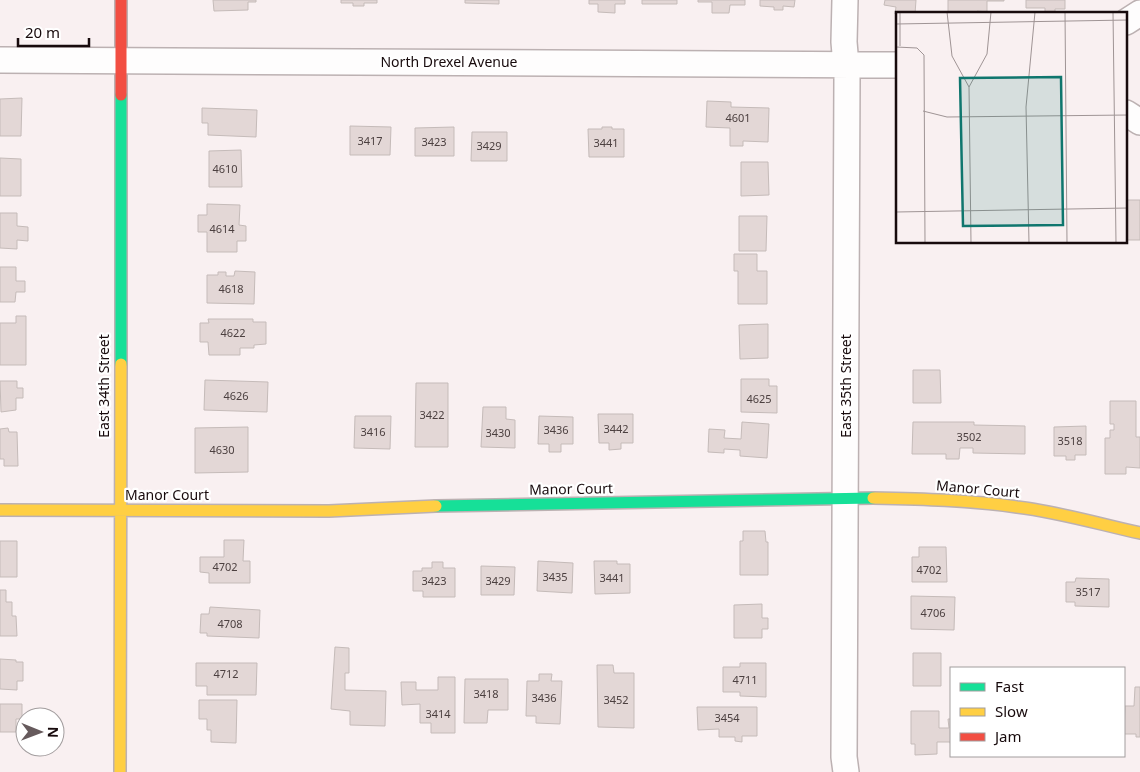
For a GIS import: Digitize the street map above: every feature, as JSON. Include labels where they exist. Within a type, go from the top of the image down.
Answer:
[{"type":"street","name":"East 34th Street","points":[[120,772],[121,0]]},
{"type":"street","name":"East 35th Street","points":[[845,0],[847,77],[844,747],[846,772]]},
{"type":"street","points":[[1128,21],[1140,13]]},
{"type":"street","name":"North Drexel Avenue","points":[[0,60],[896,65]]},
{"type":"street","points":[[1128,114],[1140,122]]},
{"type":"street","name":"Manor Court","points":[[0,510],[329,512],[409,507],[846,498],[912,499],[978,503],[1044,511],[1140,533]]},
{"type":"building","points":[[213,0],[256,0],[256,2],[248,2],[248,10],[214,11]]},
{"type":"building","points":[[341,0],[377,0],[377,3],[364,3],[364,6],[353,6],[353,3],[341,3]]},
{"type":"building","points":[[465,0],[499,0],[499,4],[465,3]]},
{"type":"building","points":[[589,0],[625,0],[625,4],[615,4],[615,13],[598,12],[598,4],[589,4]]},
{"type":"building","points":[[642,0],[677,0],[677,4],[642,4]]},
{"type":"building","points":[[698,0],[745,0],[745,5],[730,5],[729,13],[712,13],[712,2],[698,2]]},
{"type":"building","points":[[760,0],[795,0],[794,7],[783,6],[783,10],[774,10],[774,7],[760,6]]},
{"type":"building","points":[[885,0],[916,0],[915,12],[896,12],[895,14],[896,7],[884,5]]},
{"type":"building","points":[[948,0],[1004,0],[987,1],[987,12],[948,12]]},
{"type":"building","points":[[1026,0],[1065,0],[1065,9],[1055,9],[1055,12],[1045,12],[1045,8],[1026,8]]},
{"type":"building","points":[[22,98],[21,136],[0,136],[0,99]]},
{"type":"building","points":[[707,101],[731,102],[731,107],[769,108],[768,142],[743,141],[743,146],[730,146],[730,128],[706,127]]},
{"type":"building","points":[[202,108],[257,110],[256,137],[208,135],[208,123],[202,123]]},
{"type":"building","points":[[350,126],[391,127],[390,155],[350,155]]},
{"type":"building","points":[[454,127],[454,156],[415,156],[415,128]]},
{"type":"building","points":[[602,127],[624,129],[624,157],[589,157],[588,129],[602,129]]},
{"type":"building","points":[[472,132],[507,132],[507,161],[471,161]]},
{"type":"building","points":[[241,150],[242,187],[209,187],[209,151]]},
{"type":"building","points":[[0,158],[21,159],[21,196],[0,196]]},
{"type":"building","points":[[741,162],[768,162],[769,195],[741,196]]},
{"type":"building","points":[[1128,200],[1140,200],[1140,240],[1128,240]]},
{"type":"building","points":[[207,204],[240,205],[239,225],[246,226],[246,241],[237,241],[237,252],[207,252],[207,232],[198,232],[198,215],[207,215]]},
{"type":"building","points":[[0,213],[17,213],[17,226],[28,227],[28,241],[17,240],[17,249],[0,248]]},
{"type":"building","points":[[739,216],[767,216],[766,251],[739,251]]},
{"type":"building","points":[[734,254],[757,254],[757,271],[767,271],[767,304],[738,304],[738,271],[734,271]]},
{"type":"building","points":[[0,267],[16,267],[16,281],[25,281],[25,292],[16,292],[15,302],[0,302]]},
{"type":"building","points":[[235,271],[255,272],[254,304],[207,303],[207,275],[218,275],[218,272],[226,272],[226,276],[234,276]]},
{"type":"building","points":[[16,316],[26,316],[26,365],[0,365],[0,323],[16,323]]},
{"type":"building","points":[[208,319],[253,319],[253,322],[266,322],[266,344],[254,345],[254,348],[240,348],[240,355],[209,355],[208,342],[200,342],[200,323],[209,323]]},
{"type":"building","points":[[768,324],[768,358],[740,359],[739,325]]},
{"type":"building","points":[[913,370],[940,370],[941,403],[913,403]]},
{"type":"building","points":[[741,379],[769,379],[769,386],[777,386],[777,413],[741,412]]},
{"type":"building","points":[[205,380],[268,382],[267,412],[204,410]]},
{"type":"building","points":[[0,381],[17,381],[17,388],[23,388],[23,398],[16,398],[16,410],[1,412]]},
{"type":"building","points":[[416,383],[448,383],[448,447],[415,447]]},
{"type":"building","points":[[1110,401],[1136,401],[1136,437],[1140,437],[1140,468],[1126,467],[1126,474],[1105,474],[1105,438],[1110,438],[1110,430],[1114,430],[1114,424],[1110,424]]},
{"type":"building","points":[[483,407],[506,407],[506,419],[515,420],[515,448],[481,447]]},
{"type":"building","points":[[598,414],[633,414],[633,443],[621,443],[621,449],[609,450],[609,443],[599,443]]},
{"type":"building","points":[[355,416],[391,416],[390,449],[354,448]]},
{"type":"building","points":[[539,416],[573,417],[573,444],[561,444],[561,452],[549,452],[549,444],[538,444]]},
{"type":"building","points":[[742,422],[769,424],[767,458],[740,456],[740,450],[724,449],[724,453],[708,452],[709,429],[725,430],[724,438],[741,439]]},
{"type":"building","points":[[913,422],[974,422],[974,425],[1025,426],[1025,454],[973,453],[973,448],[960,448],[959,459],[946,459],[946,454],[912,454]]},
{"type":"building","points":[[1086,426],[1086,455],[1075,455],[1075,460],[1066,460],[1066,456],[1054,456],[1054,427]]},
{"type":"building","points":[[248,427],[248,472],[195,473],[195,428]]},
{"type":"building","points":[[8,428],[9,432],[17,432],[18,466],[4,466],[4,459],[0,459],[0,429]]},
{"type":"building","points":[[743,531],[765,531],[766,542],[768,542],[768,575],[740,575],[740,541],[743,541]]},
{"type":"building","points":[[224,540],[244,540],[243,561],[250,561],[250,583],[209,583],[209,573],[200,572],[200,557],[224,557]]},
{"type":"building","points":[[0,541],[17,541],[17,577],[0,577]]},
{"type":"building","points":[[919,547],[946,547],[947,582],[912,582],[912,557],[919,557]]},
{"type":"building","points":[[538,561],[573,563],[572,593],[537,591]]},
{"type":"building","points":[[594,561],[617,561],[617,564],[630,564],[630,593],[595,594]]},
{"type":"building","points":[[432,562],[443,562],[443,568],[455,568],[455,597],[423,597],[423,591],[413,591],[413,571],[422,571],[422,568],[432,568]]},
{"type":"building","points":[[481,566],[515,567],[514,595],[481,595]]},
{"type":"building","points":[[1076,578],[1109,579],[1109,607],[1075,606],[1075,602],[1066,602],[1066,582],[1075,582]]},
{"type":"building","points":[[0,590],[6,590],[6,602],[12,602],[12,616],[16,616],[17,636],[0,636]]},
{"type":"building","points":[[911,596],[955,597],[954,630],[911,629]]},
{"type":"building","points":[[762,604],[762,618],[768,618],[768,629],[762,629],[762,638],[734,638],[734,605]]},
{"type":"building","points":[[210,607],[260,610],[259,638],[207,636],[207,633],[200,633],[201,614],[209,614]]},
{"type":"building","points":[[335,647],[349,648],[349,673],[345,673],[345,690],[386,691],[385,726],[350,725],[350,711],[331,709]]},
{"type":"building","points":[[913,653],[941,653],[941,686],[913,686]]},
{"type":"building","points":[[0,659],[23,662],[23,681],[17,681],[17,690],[0,689]]},
{"type":"building","points":[[196,663],[257,663],[256,695],[207,695],[207,686],[196,686]]},
{"type":"building","points":[[740,663],[766,663],[766,697],[740,696],[740,692],[723,692],[723,667],[740,667]]},
{"type":"building","points":[[597,665],[613,665],[614,673],[634,673],[634,728],[598,727]]},
{"type":"building","points":[[539,674],[552,674],[551,681],[562,681],[560,724],[536,723],[536,716],[526,716],[527,681],[539,681]]},
{"type":"building","points":[[438,677],[455,677],[455,733],[431,733],[431,723],[420,723],[420,704],[402,705],[401,682],[416,682],[416,690],[438,690]]},
{"type":"building","points":[[465,679],[508,679],[508,710],[488,710],[487,723],[464,723]]},
{"type":"building","points":[[1135,687],[1140,687],[1140,737],[1136,737],[1136,734],[1125,734],[1125,706],[1134,706]]},
{"type":"building","points":[[199,700],[237,700],[236,743],[211,742],[211,730],[207,730],[207,719],[199,719]]},
{"type":"building","points":[[0,704],[22,704],[22,707],[15,707],[15,732],[0,732]]},
{"type":"building","points":[[697,707],[757,707],[757,736],[742,736],[742,742],[735,741],[735,737],[719,737],[719,729],[698,730]]},
{"type":"building","points":[[911,711],[939,711],[939,728],[949,728],[948,719],[950,719],[950,742],[937,742],[937,754],[915,755],[915,744],[911,744]]},
{"type":"traffic: fast","points":[[121,95],[121,364]]},
{"type":"traffic: fast","points":[[436,506],[873,498]]},
{"type":"traffic: slow","points":[[120,772],[121,364]]},
{"type":"traffic: slow","points":[[873,498],[963,501],[1033,509],[1140,533]]},
{"type":"traffic: slow","points":[[0,510],[329,511],[436,506]]},
{"type":"traffic: jam","points":[[121,0],[121,95]]}]
